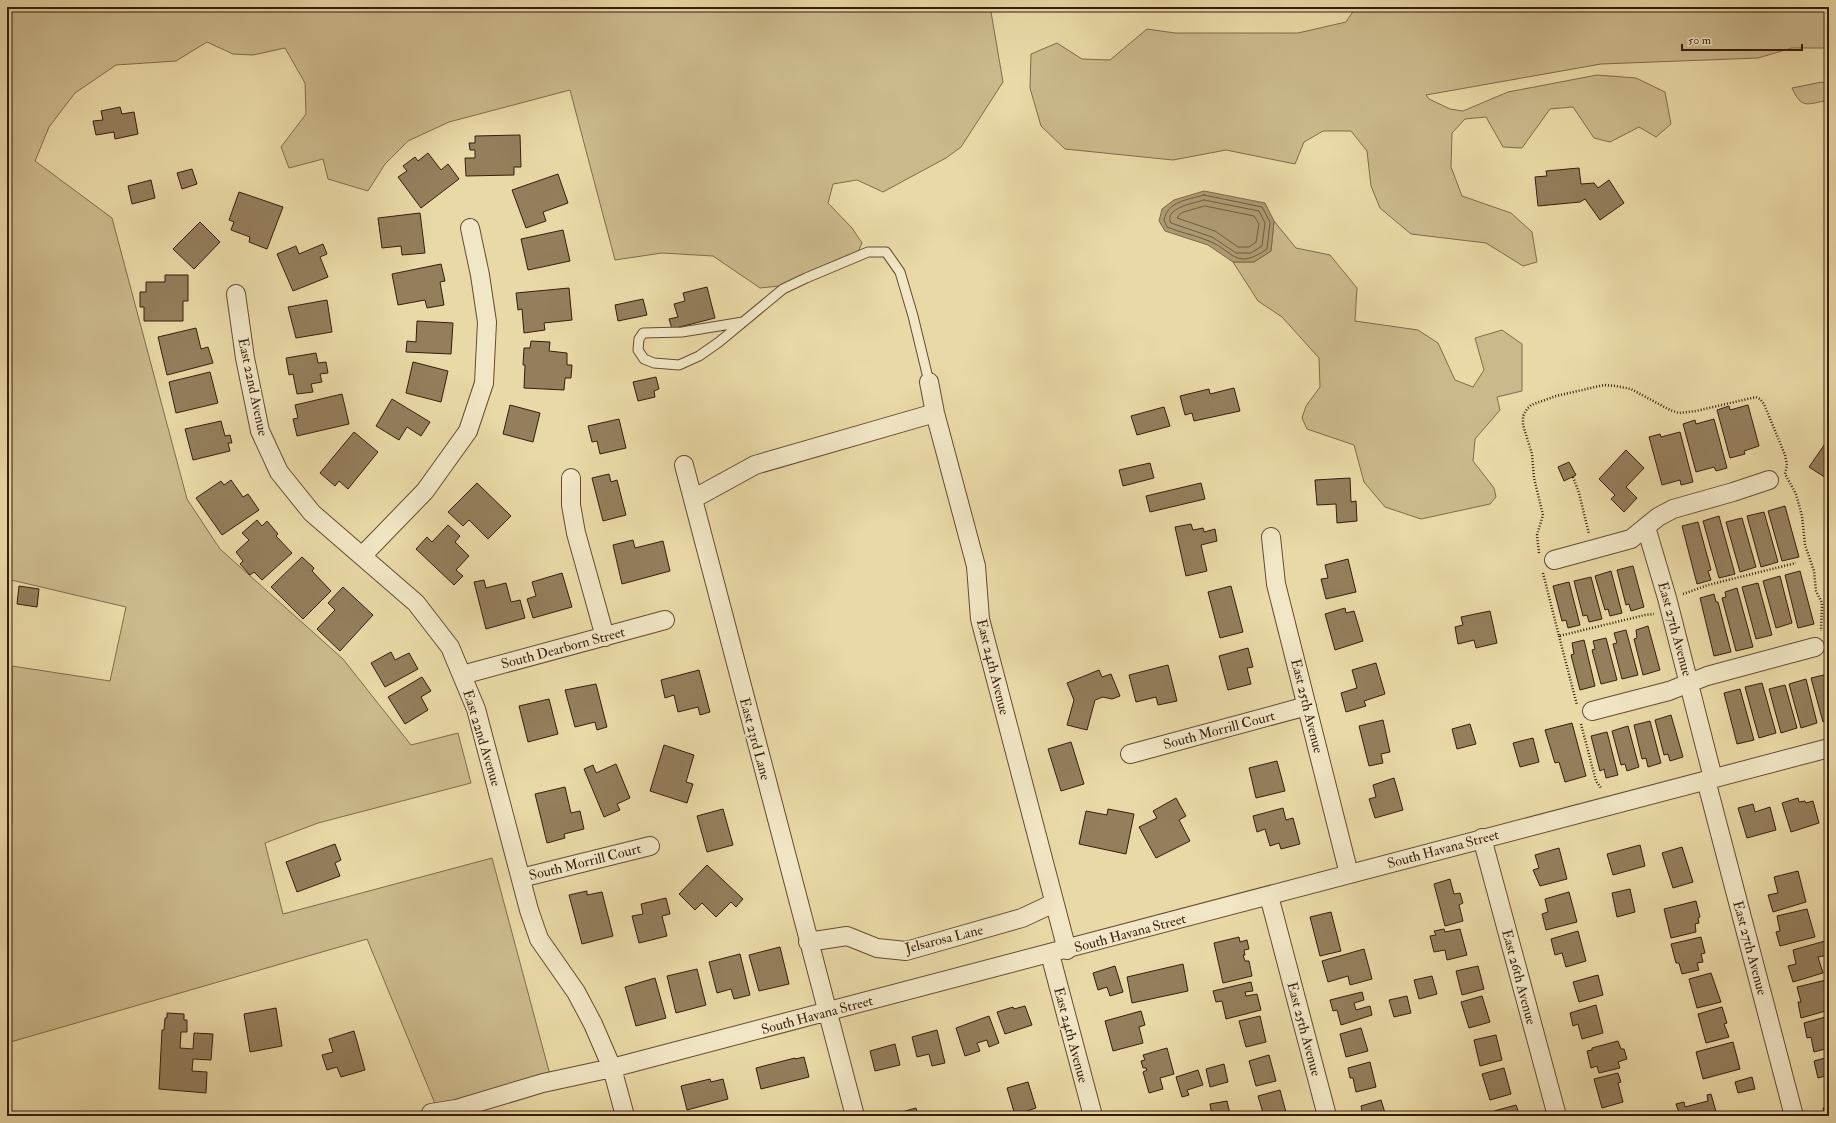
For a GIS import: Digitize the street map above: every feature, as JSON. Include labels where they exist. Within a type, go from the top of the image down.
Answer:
[{"type":"street","points":[[362,556],[425,491],[468,431],[484,382],[487,322],[480,275],[470,228]]},
{"type":"street","name":"East 22nd Avenue","points":[[236,294],[245,358],[260,431],[280,472],[312,513],[416,604],[450,647],[476,709],[529,910],[539,939],[576,992],[593,1024],[612,1068],[625,1116]]},
{"type":"street","name":"East 24th Avenue","points":[[929,382],[935,413],[976,566],[980,620],[1054,903],[1058,952],[1093,1116]]},
{"type":"street","points":[[693,498],[755,465],[935,413]]},
{"type":"street","name":"East 23rd Lane","points":[[684,465],[808,942],[855,1116]]},
{"type":"street","points":[[571,478],[571,505],[576,533],[605,637]]},
{"type":"street","points":[[1545,562],[1631,540],[1658,517],[1673,509],[1769,480]]},
{"type":"street","name":"East 27th Avenue","points":[[1646,528],[1669,605],[1689,684],[1710,779],[1794,1116]]},
{"type":"street","name":"East 25th Avenue","points":[[1272,537],[1276,584],[1349,874]]},
{"type":"street","name":"South Dearborn Street","points":[[462,675],[665,620]]},
{"type":"street","points":[[1592,711],[1669,691],[1707,676],[1818,641]]},
{"type":"street","name":"South Morrill Court","points":[[1130,754],[1307,706]]},
{"type":"street","name":"South Havana Street","points":[[431,1113],[456,1109],[543,1082],[612,1068],[827,1013],[1482,838],[1829,748]]},
{"type":"street","name":"East 26th Avenue","points":[[1482,838],[1557,1116]]},
{"type":"street","name":"South Morrill Court","points":[[521,878],[650,846]]},
{"type":"street","name":"East 25th Avenue","points":[[1269,896],[1327,1116]]},
{"type":"street","name":"Jelsarosa Lane","points":[[808,942],[847,936],[877,948],[906,951],[1022,918],[1054,903]]},
{"type":"lane","points":[[743,322],[682,332],[642,333],[639,339],[638,350],[644,359],[654,363],[679,365],[699,356],[743,322],[783,290],[806,278],[868,252],[886,252],[900,272],[913,316],[929,382]]},
{"type":"path","points":[[1796,563],[1708,585],[1669,605],[1645,614],[1559,636],[1545,562],[1537,542],[1543,515],[1534,478],[1532,454],[1523,425],[1523,416],[1527,409],[1532,405],[1556,396],[1604,385],[1616,386],[1631,390],[1679,413],[1696,411],[1756,397],[1760,399],[1764,404],[1786,455],[1787,465],[1785,474],[1796,494],[1803,520],[1805,545],[1814,572],[1816,591],[1822,603],[1821,629],[1818,641]]},
{"type":"path","points":[[1573,477],[1579,493],[1593,550]]},
{"type":"shaded area","points":[[7,7],[993,7],[991,12],[1003,82],[961,147],[946,158],[883,192],[857,180],[833,184],[828,203],[852,228],[862,243],[858,252],[780,286],[760,288],[713,256],[662,253],[615,260],[570,90],[449,122],[408,141],[385,164],[368,191],[328,179],[323,159],[289,168],[281,147],[306,114],[305,83],[285,48],[253,55],[233,54],[207,42],[176,61],[116,65],[75,93],[49,127],[35,161],[112,218],[187,499],[220,549],[343,659],[411,745],[458,733],[471,783],[318,823],[265,843],[283,914],[492,858],[550,1075],[436,1106],[367,939],[7,1043],[7,843],[12,823],[12,666],[110,681],[126,607],[7,579]]},
{"type":"shaded area","points":[[1356,7],[1426,7],[1432,11],[1447,7],[1719,7],[1738,12],[1758,7],[1829,7],[1829,48],[1792,48],[1758,58],[1601,64],[1426,95],[1429,99],[1450,109],[1463,111],[1508,92],[1597,75],[1636,78],[1665,92],[1671,124],[1656,137],[1639,127],[1610,142],[1594,138],[1573,107],[1550,109],[1522,148],[1503,147],[1486,117],[1465,119],[1452,133],[1451,167],[1462,196],[1511,213],[1532,232],[1537,262],[1523,266],[1486,243],[1411,234],[1380,208],[1371,186],[1367,151],[1351,131],[1323,131],[1304,142],[1295,164],[1226,150],[1173,160],[1065,149],[1041,126],[1030,88],[1031,54],[1057,43],[1082,59],[1110,60],[1147,29],[1175,33],[1298,33],[1346,22]]},
{"type":"shaded area","points":[[1822,82],[1829,84],[1829,100],[1810,104],[1802,103],[1792,88]]},
{"type":"shaded area","points":[[1274,221],[1296,248],[1330,255],[1357,288],[1355,321],[1418,330],[1438,343],[1455,380],[1473,387],[1484,370],[1475,338],[1502,330],[1522,344],[1522,391],[1497,397],[1500,410],[1475,439],[1473,461],[1494,488],[1496,497],[1490,504],[1421,519],[1385,507],[1364,482],[1354,445],[1307,429],[1302,418],[1306,406],[1320,387],[1319,358],[1282,317],[1258,301],[1233,262],[1254,262],[1271,251]]},
{"type":"water","points":[[1204,191],[1265,203],[1274,221],[1271,251],[1254,262],[1233,262],[1208,245],[1165,231],[1159,221],[1162,209],[1174,200]]},
{"type":"building","points":[[120,107],[122,114],[134,112],[138,134],[115,139],[114,132],[96,135],[93,121],[103,120],[101,111]]},
{"type":"building","points":[[520,135],[521,167],[514,167],[514,175],[466,176],[465,158],[475,158],[475,150],[470,150],[469,143],[475,143],[475,136]]},
{"type":"building","points":[[428,153],[441,170],[448,164],[459,179],[421,208],[398,177],[407,171],[403,166],[415,157],[418,161]]},
{"type":"building","points":[[1579,168],[1581,184],[1594,183],[1598,188],[1609,180],[1624,203],[1600,220],[1585,199],[1580,202],[1538,206],[1535,177],[1547,176],[1546,171]]},
{"type":"building","points":[[192,169],[197,184],[182,189],[177,173]]},
{"type":"building","points":[[558,174],[568,203],[543,212],[546,221],[526,228],[512,190]]},
{"type":"building","points":[[151,180],[155,198],[132,204],[128,186]]},
{"type":"building","points":[[239,192],[283,207],[267,249],[249,242],[250,237],[231,230],[234,222],[229,220]]},
{"type":"building","points":[[420,213],[425,253],[402,255],[401,246],[382,248],[378,218]]},
{"type":"building","points":[[200,222],[220,242],[194,269],[173,249]]},
{"type":"building","points":[[563,230],[570,261],[528,270],[521,239]]},
{"type":"building","points":[[323,244],[327,254],[320,257],[328,277],[293,291],[277,254],[296,246],[299,254]]},
{"type":"building","points":[[441,264],[445,281],[440,282],[444,305],[427,308],[425,300],[398,305],[392,274]]},
{"type":"building","points":[[165,275],[188,275],[188,301],[183,301],[183,321],[144,321],[144,307],[140,307],[140,292],[146,292],[146,282],[165,282]]},
{"type":"building","points":[[707,287],[715,318],[672,329],[669,319],[678,317],[674,304],[685,301],[683,293]]},
{"type":"building","points":[[569,288],[572,320],[544,323],[545,330],[524,333],[522,309],[518,310],[516,293]]},
{"type":"building","points":[[643,299],[647,315],[618,321],[615,305]]},
{"type":"building","points":[[327,300],[332,332],[296,338],[288,307]]},
{"type":"building","points":[[417,321],[453,323],[451,354],[406,352],[407,341],[416,342]]},
{"type":"building","points":[[196,328],[201,349],[208,347],[213,363],[167,375],[158,337]]},
{"type":"building","points":[[531,341],[550,342],[549,351],[567,353],[567,365],[572,365],[571,378],[565,378],[564,390],[524,388],[524,348],[530,348]]},
{"type":"building","points":[[316,353],[318,363],[326,362],[328,373],[320,374],[322,382],[311,384],[313,392],[297,394],[293,374],[289,375],[286,358]]},
{"type":"building","points":[[413,362],[448,371],[441,402],[406,393]]},
{"type":"building","points":[[210,372],[218,403],[176,413],[169,382]]},
{"type":"building","points":[[656,377],[659,389],[654,391],[655,397],[638,401],[633,382]]},
{"type":"building","points":[[1234,388],[1240,411],[1194,421],[1192,413],[1185,415],[1180,396],[1209,389],[1210,394]]},
{"type":"building","points":[[342,394],[349,424],[297,436],[293,419],[298,418],[295,405]]},
{"type":"building","points":[[392,399],[430,422],[421,436],[407,427],[399,440],[376,426]]},
{"type":"building","points":[[510,405],[540,413],[533,442],[503,434]]},
{"type":"building","points":[[1748,405],[1759,446],[1744,451],[1745,454],[1730,458],[1717,410],[1729,406],[1730,410]]},
{"type":"building","points":[[1164,407],[1170,426],[1137,435],[1131,416]]},
{"type":"building","points":[[619,419],[626,448],[600,454],[597,441],[592,442],[588,426]]},
{"type":"building","points":[[1714,419],[1727,468],[1716,471],[1714,467],[1696,472],[1683,424],[1695,420],[1696,424]]},
{"type":"building","points":[[221,421],[225,436],[230,435],[232,443],[228,443],[230,451],[193,460],[185,429]]},
{"type":"building","points":[[354,432],[378,452],[348,489],[339,481],[335,486],[320,473]]},
{"type":"building","points":[[1680,432],[1693,482],[1681,485],[1680,480],[1662,485],[1649,437],[1660,434],[1661,437]]},
{"type":"building","points":[[1829,438],[1829,480],[1809,467]]},
{"type":"building","points":[[1626,450],[1644,468],[1626,487],[1637,498],[1624,512],[1611,499],[1615,495],[1599,479]]},
{"type":"building","points":[[1569,462],[1576,475],[1564,481],[1558,467]]},
{"type":"building","points":[[1150,463],[1154,478],[1123,486],[1119,470]]},
{"type":"building","points":[[609,474],[611,482],[617,480],[626,515],[603,521],[592,478]]},
{"type":"building","points":[[1350,478],[1351,502],[1356,501],[1357,521],[1337,523],[1336,504],[1317,505],[1315,480]]},
{"type":"building","points":[[231,480],[243,497],[248,494],[259,510],[222,535],[196,498],[221,481],[224,485]]},
{"type":"building","points":[[477,483],[511,516],[488,539],[469,520],[463,526],[448,512]]},
{"type":"building","points":[[1201,483],[1205,499],[1150,512],[1146,496]]},
{"type":"building","points":[[1785,506],[1799,557],[1782,561],[1768,511]]},
{"type":"building","points":[[1764,512],[1778,562],[1761,567],[1747,516]]},
{"type":"building","points":[[1719,516],[1735,574],[1719,578],[1703,521]]},
{"type":"building","points":[[1742,518],[1756,567],[1740,572],[1726,522]]},
{"type":"building","points":[[257,520],[262,526],[267,521],[278,534],[276,536],[292,553],[262,580],[254,572],[250,575],[240,564],[243,561],[236,552],[249,540],[242,533]]},
{"type":"building","points":[[1698,522],[1711,570],[1708,571],[1711,580],[1697,584],[1682,526]]},
{"type":"building","points":[[1191,524],[1193,530],[1203,528],[1204,532],[1215,529],[1217,541],[1201,545],[1207,571],[1186,576],[1175,527]]},
{"type":"building","points":[[448,525],[460,536],[455,542],[469,556],[456,570],[463,576],[454,585],[416,549],[427,537],[432,542]]},
{"type":"building","points":[[633,540],[635,548],[663,541],[670,571],[622,584],[613,545]]},
{"type":"building","points":[[302,557],[314,568],[312,571],[331,591],[303,619],[271,587]]},
{"type":"building","points":[[1348,559],[1356,592],[1326,599],[1321,579],[1328,578],[1325,565]]},
{"type":"building","points":[[1633,566],[1644,607],[1631,611],[1629,604],[1626,605],[1617,570]]},
{"type":"building","points":[[1611,571],[1622,613],[1610,616],[1608,609],[1605,610],[1595,576]]},
{"type":"building","points":[[1800,571],[1814,624],[1798,628],[1785,575]]},
{"type":"building","points":[[562,573],[572,607],[533,618],[527,599],[536,596],[532,582]]},
{"type":"building","points":[[1780,576],[1792,623],[1776,628],[1763,581]]},
{"type":"building","points":[[1591,577],[1602,619],[1589,622],[1587,615],[1583,616],[1574,581]]},
{"type":"building","points":[[484,580],[486,588],[506,583],[511,602],[520,600],[525,618],[486,629],[474,582]]},
{"type":"building","points":[[1569,582],[1580,625],[1568,628],[1566,620],[1562,621],[1553,586]]},
{"type":"building","points":[[1758,583],[1772,635],[1756,639],[1742,587]]},
{"type":"building","points":[[19,586],[39,589],[37,607],[17,604]]},
{"type":"building","points":[[1231,586],[1243,632],[1220,638],[1208,592]]},
{"type":"building","points":[[343,587],[373,615],[340,651],[317,629],[335,610],[328,603]]},
{"type":"building","points":[[1737,588],[1753,647],[1736,651],[1722,598],[1726,597],[1725,592]]},
{"type":"building","points":[[1714,594],[1716,602],[1718,602],[1731,652],[1714,656],[1700,598]]},
{"type":"building","points":[[1345,608],[1346,613],[1354,611],[1363,641],[1335,650],[1325,614]]},
{"type":"building","points":[[1490,611],[1497,643],[1476,648],[1474,640],[1458,644],[1455,627],[1463,625],[1461,617]]},
{"type":"building","points":[[1648,626],[1660,670],[1643,675],[1634,639],[1637,638],[1636,630]]},
{"type":"building","points":[[1626,630],[1638,675],[1622,679],[1613,644],[1617,643],[1614,633]]},
{"type":"building","points":[[1606,638],[1617,680],[1601,684],[1592,650],[1595,649],[1593,641]]},
{"type":"building","points":[[1584,640],[1595,686],[1580,690],[1571,655],[1574,654],[1572,643]]},
{"type":"building","points":[[1248,648],[1253,667],[1247,668],[1251,684],[1228,690],[1219,656]]},
{"type":"building","points":[[391,652],[395,660],[409,653],[418,669],[385,687],[371,663]]},
{"type":"building","points":[[1376,663],[1385,694],[1364,701],[1366,706],[1346,712],[1341,693],[1357,688],[1352,670]]},
{"type":"building","points":[[1168,665],[1177,701],[1158,705],[1156,697],[1136,702],[1129,675]]},
{"type":"building","points":[[699,670],[710,712],[700,715],[698,707],[678,712],[674,695],[665,698],[661,680]]},
{"type":"building","points":[[1099,670],[1102,677],[1111,674],[1120,696],[1112,699],[1103,697],[1095,700],[1087,730],[1067,725],[1074,700],[1067,683]]},
{"type":"building","points":[[1828,674],[1829,721],[1823,722],[1811,678]]},
{"type":"building","points":[[422,677],[431,691],[421,697],[428,710],[405,724],[388,697]]},
{"type":"building","points":[[1806,679],[1817,723],[1801,728],[1789,684]]},
{"type":"building","points":[[1762,683],[1776,733],[1759,738],[1745,687]]},
{"type":"building","points":[[596,684],[607,727],[597,730],[595,722],[575,727],[565,690]]},
{"type":"building","points":[[1785,685],[1797,728],[1781,733],[1769,689]]},
{"type":"building","points":[[1740,689],[1754,740],[1737,744],[1724,693]]},
{"type":"building","points":[[549,699],[558,734],[528,742],[519,706]]},
{"type":"building","points":[[1671,715],[1683,757],[1670,761],[1668,754],[1664,755],[1655,720]]},
{"type":"building","points":[[1383,720],[1390,752],[1381,754],[1383,763],[1369,766],[1359,726]]},
{"type":"building","points":[[1650,721],[1661,763],[1648,767],[1646,758],[1642,759],[1634,725]]},
{"type":"building","points":[[1572,723],[1586,776],[1565,782],[1559,762],[1555,763],[1545,730]]},
{"type":"building","points":[[1470,724],[1476,744],[1457,749],[1452,729]]},
{"type":"building","points":[[1628,726],[1639,767],[1627,771],[1625,764],[1621,765],[1612,731]]},
{"type":"building","points":[[1607,732],[1618,775],[1606,778],[1604,769],[1600,771],[1591,736]]},
{"type":"building","points":[[1533,738],[1539,762],[1520,767],[1513,743]]},
{"type":"building","points":[[1071,742],[1084,784],[1061,791],[1048,749]]},
{"type":"building","points":[[664,745],[694,755],[686,782],[693,784],[687,803],[650,791]]},
{"type":"building","points":[[1277,761],[1285,791],[1256,798],[1249,768]]},
{"type":"building","points":[[616,764],[630,798],[617,804],[620,810],[604,817],[584,769],[593,765],[596,773]]},
{"type":"building","points":[[1394,778],[1403,810],[1375,818],[1369,799],[1376,797],[1373,785]]},
{"type":"building","points":[[565,787],[571,813],[580,811],[584,829],[564,834],[565,838],[547,843],[535,794]]},
{"type":"building","points":[[1176,798],[1186,816],[1179,820],[1190,841],[1156,858],[1139,827],[1157,818],[1153,811]]},
{"type":"building","points":[[1798,798],[1799,802],[1805,801],[1806,803],[1813,801],[1819,823],[1791,832],[1782,803]]},
{"type":"building","points":[[1753,804],[1755,812],[1770,807],[1776,830],[1747,838],[1738,808]]},
{"type":"building","points":[[1283,808],[1286,820],[1293,818],[1300,844],[1281,849],[1279,843],[1270,846],[1265,829],[1257,832],[1253,816]]},
{"type":"building","points":[[723,809],[733,845],[707,852],[697,816]]},
{"type":"building","points":[[1108,809],[1134,814],[1126,854],[1079,844],[1086,811],[1107,815]]},
{"type":"building","points":[[335,844],[341,860],[335,863],[340,876],[297,892],[286,862]]},
{"type":"building","points":[[1640,845],[1645,866],[1613,875],[1607,854]]},
{"type":"building","points":[[1682,847],[1693,882],[1673,888],[1662,853]]},
{"type":"building","points":[[1559,848],[1567,879],[1540,886],[1533,870],[1539,868],[1535,855]]},
{"type":"building","points":[[707,865],[743,899],[736,907],[731,902],[716,917],[702,903],[695,910],[679,894]]},
{"type":"building","points":[[1798,871],[1806,902],[1773,912],[1768,895],[1778,893],[1774,877]]},
{"type":"building","points":[[1450,879],[1454,894],[1460,893],[1463,903],[1459,905],[1463,921],[1445,926],[1434,884]]},
{"type":"building","points":[[1630,889],[1635,912],[1617,917],[1612,893]]},
{"type":"building","points":[[587,891],[587,895],[602,892],[613,936],[582,944],[569,895]]},
{"type":"building","points":[[1569,892],[1577,922],[1546,930],[1542,914],[1548,912],[1545,899]]},
{"type":"building","points":[[666,898],[670,914],[662,916],[667,936],[639,943],[632,916],[643,914],[641,904]]},
{"type":"building","points":[[1696,901],[1700,917],[1698,918],[1699,923],[1695,924],[1696,932],[1671,938],[1664,909]]},
{"type":"building","points":[[1807,909],[1815,937],[1780,946],[1776,932],[1780,931],[1777,916]]},
{"type":"building","points":[[1331,912],[1341,951],[1320,956],[1310,917]]},
{"type":"building","points":[[1444,929],[1445,932],[1460,929],[1467,955],[1447,960],[1445,950],[1434,952],[1430,936],[1436,935],[1434,931]]},
{"type":"building","points":[[1578,931],[1586,961],[1566,967],[1562,953],[1555,955],[1551,939]]},
{"type":"building","points":[[1239,937],[1240,942],[1247,940],[1249,949],[1244,950],[1245,955],[1243,955],[1245,961],[1249,961],[1252,976],[1223,983],[1214,943]]},
{"type":"building","points":[[1701,937],[1705,953],[1701,954],[1703,962],[1697,963],[1699,970],[1682,974],[1679,963],[1676,963],[1671,944]]},
{"type":"building","points":[[1825,941],[1828,955],[1818,957],[1823,973],[1793,982],[1788,966],[1796,964],[1793,950]]},
{"type":"building","points":[[780,947],[789,984],[759,991],[749,955]]},
{"type":"building","points":[[1364,949],[1372,979],[1350,985],[1348,976],[1328,982],[1322,961]]},
{"type":"building","points":[[740,954],[750,995],[734,999],[731,989],[717,993],[709,962]]},
{"type":"building","points":[[1183,964],[1188,991],[1132,1003],[1127,977]]},
{"type":"building","points":[[1115,966],[1123,992],[1110,996],[1107,987],[1098,990],[1093,973]]},
{"type":"building","points":[[1478,966],[1484,989],[1462,995],[1456,971]]},
{"type":"building","points":[[697,969],[706,1005],[676,1013],[667,976]]},
{"type":"building","points":[[1711,973],[1721,1002],[1697,1008],[1689,979]]},
{"type":"building","points":[[1598,975],[1603,995],[1579,1002],[1573,982]]},
{"type":"building","points":[[1432,976],[1437,994],[1419,999],[1414,980]]},
{"type":"building","points":[[655,978],[666,1018],[636,1026],[625,987]]},
{"type":"building","points":[[1826,980],[1829,990],[1829,1010],[1801,1018],[1798,1002],[1801,1002],[1797,987]]},
{"type":"building","points":[[1251,982],[1253,991],[1245,992],[1246,996],[1257,994],[1261,1010],[1226,1019],[1222,1001],[1216,1002],[1213,991]]},
{"type":"building","points":[[1362,992],[1364,1000],[1354,1003],[1356,1010],[1370,1006],[1372,1015],[1341,1025],[1337,1010],[1333,1011],[1330,1000]]},
{"type":"building","points":[[1407,996],[1411,1013],[1394,1017],[1389,1000]]},
{"type":"building","points":[[1482,996],[1490,1022],[1469,1028],[1461,1002]]},
{"type":"building","points":[[1596,1005],[1603,1033],[1582,1039],[1578,1024],[1573,1026],[1570,1013]]},
{"type":"building","points":[[1025,1006],[1032,1025],[1005,1034],[997,1012],[1013,1007],[1014,1009]]},
{"type":"building","points":[[1722,1007],[1727,1023],[1724,1024],[1729,1037],[1706,1043],[1698,1014]]},
{"type":"building","points":[[276,1008],[282,1046],[250,1052],[244,1014]]},
{"type":"building","points":[[1141,1011],[1145,1025],[1139,1027],[1143,1043],[1113,1051],[1105,1021]]},
{"type":"building","points":[[167,1013],[184,1014],[184,1020],[187,1020],[187,1032],[181,1032],[180,1048],[193,1049],[194,1033],[213,1034],[211,1060],[193,1059],[192,1071],[207,1072],[206,1093],[159,1089],[162,1030],[164,1030]]},
{"type":"building","points":[[989,1016],[999,1043],[989,1047],[987,1040],[977,1043],[980,1051],[965,1056],[956,1028]]},
{"type":"building","points":[[1260,1016],[1266,1042],[1246,1047],[1239,1021]]},
{"type":"building","points":[[1829,1016],[1829,1048],[1814,1052],[1811,1037],[1807,1038],[1804,1023]]},
{"type":"building","points":[[1361,1028],[1368,1051],[1346,1057],[1340,1034]]},
{"type":"building","points":[[937,1030],[945,1063],[932,1066],[929,1054],[917,1057],[912,1037]]},
{"type":"building","points":[[354,1031],[365,1070],[341,1077],[337,1067],[327,1070],[322,1055],[333,1052],[329,1039]]},
{"type":"building","points":[[1496,1035],[1502,1060],[1480,1066],[1474,1040]]},
{"type":"building","points":[[1618,1041],[1621,1049],[1624,1049],[1627,1059],[1618,1062],[1620,1068],[1599,1073],[1597,1066],[1591,1068],[1587,1051],[1592,1050],[1592,1048]]},
{"type":"building","points":[[1733,1042],[1740,1069],[1703,1079],[1696,1052]]},
{"type":"building","points":[[895,1044],[900,1065],[875,1071],[870,1051]]},
{"type":"building","points":[[1167,1048],[1174,1074],[1160,1078],[1163,1089],[1149,1093],[1143,1072],[1147,1070],[1146,1068],[1143,1068],[1141,1061],[1145,1060],[1143,1055]]},
{"type":"building","points":[[1269,1055],[1276,1081],[1256,1086],[1249,1061]]},
{"type":"building","points":[[804,1057],[809,1077],[761,1089],[756,1068]]},
{"type":"building","points":[[1829,1057],[1829,1085],[1827,1086],[1825,1076],[1818,1078],[1814,1061]]},
{"type":"building","points":[[1370,1062],[1376,1087],[1356,1092],[1353,1078],[1350,1078],[1348,1068]]},
{"type":"building","points":[[1224,1064],[1228,1082],[1210,1087],[1206,1069]]},
{"type":"building","points":[[1504,1068],[1511,1094],[1490,1100],[1482,1074]]},
{"type":"building","points":[[1198,1070],[1203,1085],[1187,1090],[1189,1095],[1182,1097],[1176,1077]]},
{"type":"building","points":[[1618,1073],[1621,1082],[1618,1083],[1623,1102],[1602,1108],[1594,1079]]},
{"type":"building","points":[[1752,1077],[1755,1089],[1738,1093],[1735,1082]]},
{"type":"building","points":[[710,1079],[711,1082],[723,1079],[728,1099],[687,1110],[681,1086]]},
{"type":"building","points":[[1028,1082],[1036,1108],[1015,1115],[1007,1088]]},
{"type":"building","points":[[1280,1090],[1287,1116],[1264,1116],[1258,1096]]},
{"type":"building","points":[[1711,1094],[1717,1115],[1680,1116],[1676,1104],[1684,1102],[1685,1107],[1708,1101],[1707,1095]]},
{"type":"building","points":[[1381,1100],[1386,1116],[1363,1116],[1361,1106]]},
{"type":"building","points":[[1227,1101],[1230,1114],[1212,1116],[1210,1104]]},
{"type":"building","points":[[1516,1105],[1520,1116],[1495,1116],[1494,1111]]},
{"type":"building","points":[[1829,1107],[1829,1116],[1825,1116],[1823,1108]]},
{"type":"building","points":[[916,1108],[918,1116],[895,1116],[894,1114]]},
{"type":"building","points":[[1050,1112],[1051,1116],[1039,1116],[1039,1115]]},
{"type":"building","points":[[1466,1113],[1467,1116],[1452,1116]]}]
